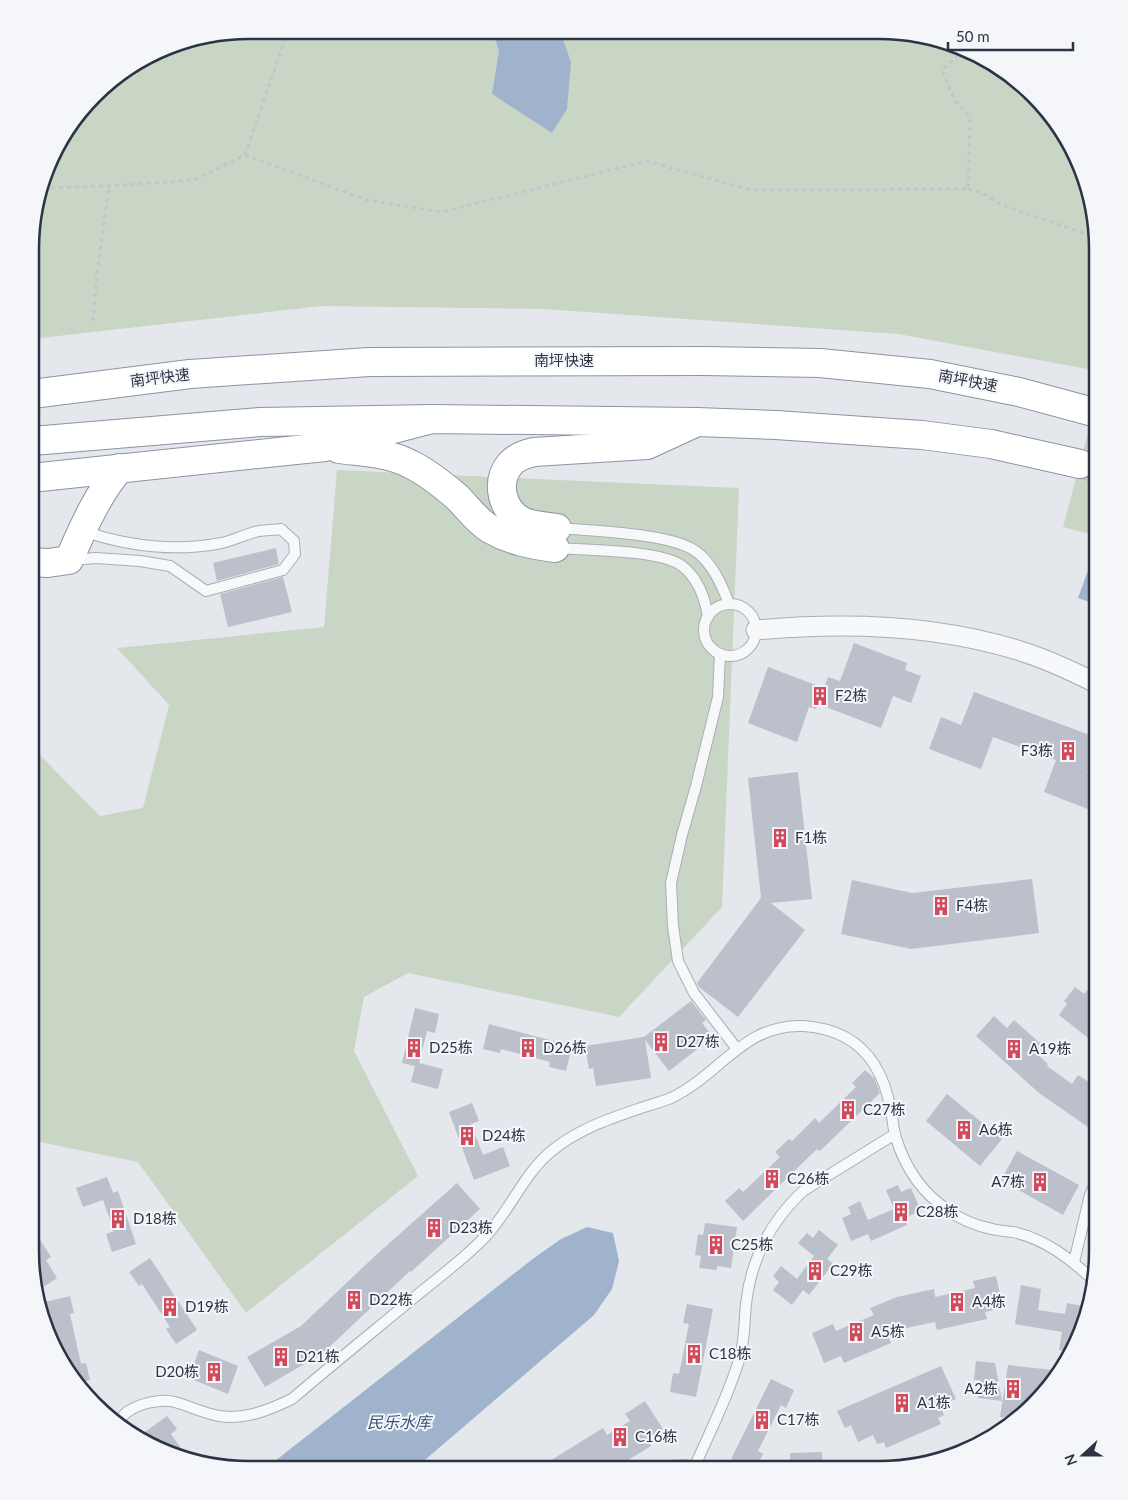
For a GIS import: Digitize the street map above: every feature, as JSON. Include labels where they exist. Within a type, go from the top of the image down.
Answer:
[{"type":"highway","name":"南坪快速","points":[[39,393],[190,374],[369,362],[713,361],[820,363],[930,374],[1019,392],[1089,411]]},
{"type":"highway","points":[[39,477],[326,446],[432,419]]},
{"type":"highway","points":[[39,440],[260,422],[432,419],[696,422],[776,425],[922,435],[991,444],[1080,464]]},
{"type":"highway","points":[[556,538],[534,525],[522,521],[508,509],[502,494],[503,480],[510,464],[521,455],[534,452],[647,445],[696,422]]},
{"type":"highway","points":[[326,446],[375,454],[409,463],[432,477],[457,497],[490,529],[522,544],[556,538]]},
{"type":"highway","points":[[39,562],[68,560],[105,486],[120,468]]},
{"type":"street","points":[[756,630],[805,626],[862,625],[968,638],[1017,650],[1065,668],[1089,680]]},
{"type":"lane","points":[[68,560],[96,558],[140,561],[170,566],[206,591],[283,570],[295,554],[294,542],[281,529],[259,532],[222,542],[179,548],[140,545],[105,539],[81,531]]},
{"type":"lane","points":[[556,538],[658,539],[676,543],[694,550],[708,564],[722,584],[729,604]]},
{"type":"lane","points":[[556,538],[663,558],[682,566],[696,581],[705,599],[708,617]]},
{"type":"lane","points":[[729,604],[737,605],[751,614],[756,630],[751,645],[738,655],[729,656],[713,650],[704,634],[704,625],[708,617],[713,610],[729,604]]},
{"type":"lane","points":[[720,654],[718,697],[671,883],[673,926],[678,962],[694,993],[737,1049]]},
{"type":"lane","points":[[121,1418],[127,1412],[149,1402],[173,1401],[195,1410],[220,1416],[245,1416],[270,1410],[292,1398],[472,1251],[501,1218],[530,1174],[551,1151],[583,1130],[671,1098],[706,1076],[737,1049],[761,1033],[790,1025],[819,1027],[846,1038],[869,1057],[884,1082],[895,1134],[902,1156],[914,1177],[930,1195],[948,1210],[968,1222],[991,1229],[1014,1232],[1046,1244],[1074,1262],[1088,1275]]},
{"type":"lane","points":[[703,1461],[740,1359],[745,1332],[746,1306],[751,1273],[756,1258],[771,1228],[791,1203],[817,1182],[895,1134]]},
{"type":"lane","points":[[1074,1262],[1089,1199]]},
{"type":"path","points":[[48,188],[194,180],[246,155],[284,39]]},
{"type":"path","points":[[958,54],[942,70],[955,101],[970,118],[968,189]]},
{"type":"path","points":[[246,155],[366,200],[442,212],[646,161],[751,190],[968,189],[982,193],[1002,205],[1089,235]]},
{"type":"path","points":[[93,320],[97,273],[110,186]]},
{"type":"green space","points":[[235,39],[893,39],[934,46],[972,60],[996,74],[1028,100],[1054,132],[1068,156],[1082,194],[1089,235],[1089,369],[898,334],[543,309],[321,306],[39,338],[39,235],[43,208],[50,181],[60,156],[82,121],[110,91],[132,74],[156,60],[194,46]]},
{"type":"green space","points":[[1089,429],[1089,534],[1063,527]]},
{"type":"green space","points":[[337,470],[739,488],[722,907],[619,1017],[408,973],[364,997],[354,1051],[418,1176],[246,1313],[138,1162],[39,1142],[39,754],[100,816],[143,808],[169,705],[117,648],[324,627]]},
{"type":"water","points":[[495,39],[563,39],[571,62],[567,109],[552,133],[492,94],[499,51]]},
{"type":"water","points":[[1089,568],[1089,602],[1078,598]]},
{"type":"water","name":"民乐水库","points":[[587,1227],[613,1233],[619,1261],[612,1289],[594,1315],[424,1461],[275,1461],[534,1258],[561,1239]]},
{"type":"building","points":[[276,548],[279,564],[217,581],[213,563]]},
{"type":"building","points":[[283,577],[292,612],[228,627],[220,594]]},
{"type":"building","name":"F2栋","points":[[854,643],[907,663],[905,670],[921,676],[911,703],[893,696],[881,728],[818,704],[816,709],[809,707],[797,742],[748,723],[768,667],[824,688],[828,677],[840,681]]},
{"type":"building","name":"F3栋","points":[[974,692],[1089,735],[1089,767],[1087,772],[1089,773],[1089,810],[1044,792],[1056,760],[993,737],[981,769],[929,749],[941,717],[961,725]]},
{"type":"building","name":"F1栋","points":[[798,772],[812,899],[771,903],[805,930],[738,1017],[699,987],[697,983],[761,898],[748,778]]},
{"type":"building","name":"F4栋","points":[[1032,879],[1039,933],[911,949],[841,934],[852,880],[912,893]]},
{"type":"building","points":[[1075,987],[1084,994],[1087,990],[1089,991],[1088,1038],[1059,1015],[1067,1004],[1064,1001]]},
{"type":"building","name":"D27栋","points":[[691,1001],[706,1020],[702,1023],[713,1037],[669,1071],[645,1040],[651,1078],[596,1086],[593,1068],[589,1069],[585,1046],[644,1037]]},
{"type":"building","name":"D25栋","points":[[415,1008],[439,1014],[435,1033],[427,1031],[419,1063],[443,1069],[438,1089],[411,1082],[415,1066],[402,1063]]},
{"type":"building","points":[[994,1016],[1007,1028],[1014,1020],[1042,1045],[1035,1052],[1048,1064],[1047,1066],[1072,1084],[1078,1075],[1089,1082],[1089,1128],[1039,1093],[976,1036]]},
{"type":"building","name":"D26栋","points":[[489,1024],[572,1046],[566,1071],[549,1067],[550,1062],[501,1049],[500,1053],[483,1049]]},
{"type":"building","points":[[865,1070],[874,1078],[880,1093],[820,1151],[817,1149],[743,1221],[725,1201],[739,1188],[743,1192],[780,1157],[775,1152],[789,1139],[792,1141],[815,1118],[819,1123],[856,1087],[852,1083]]},
{"type":"building","name":"A6栋","points":[[947,1094],[1002,1139],[980,1166],[926,1121]]},
{"type":"building","name":"D24栋","points":[[472,1103],[479,1121],[471,1124],[483,1155],[503,1147],[510,1166],[474,1180],[449,1112]]},
{"type":"building","name":"A7栋","points":[[1017,1151],[1079,1185],[1063,1215],[1001,1180]]},
{"type":"building","name":"D18栋","points":[[107,1177],[113,1193],[118,1191],[136,1244],[112,1252],[106,1234],[114,1231],[103,1200],[83,1207],[76,1188]]},
{"type":"building","points":[[457,1183],[480,1209],[410,1271],[323,1353],[265,1387],[247,1357],[301,1326],[376,1255]]},
{"type":"building","name":"C28栋","points":[[898,1185],[901,1192],[911,1188],[921,1211],[904,1218],[907,1225],[871,1241],[868,1234],[851,1241],[842,1218],[851,1214],[848,1207],[860,1201],[868,1220],[894,1209],[886,1190]]},
{"type":"building","name":"C25栋","points":[[705,1223],[737,1227],[731,1268],[717,1266],[717,1270],[699,1268],[701,1256],[695,1255],[698,1234],[703,1235]]},
{"type":"building","name":"C29栋","points":[[819,1230],[838,1245],[827,1259],[833,1264],[809,1295],[803,1290],[792,1305],[773,1290],[779,1282],[773,1276],[781,1266],[797,1279],[814,1256],[798,1243],[807,1233],[813,1238]]},
{"type":"building","points":[[39,1238],[51,1257],[46,1260],[57,1278],[42,1288],[39,1265]]},
{"type":"building","name":"D19栋","points":[[150,1258],[197,1330],[176,1344],[166,1329],[170,1327],[142,1284],[139,1286],[129,1272]]},
{"type":"building","points":[[996,1276],[1003,1308],[985,1312],[987,1319],[937,1330],[935,1322],[906,1328],[888,1336],[891,1343],[844,1363],[841,1356],[824,1363],[812,1333],[833,1324],[836,1331],[874,1315],[870,1308],[897,1297],[934,1289],[935,1297],[975,1288],[973,1281]]},
{"type":"building","points":[[1021,1285],[1041,1289],[1038,1310],[1065,1314],[1067,1303],[1082,1306],[1064,1351],[1059,1350],[1062,1332],[1015,1324]]},
{"type":"building","points":[[70,1296],[74,1313],[70,1314],[81,1364],[86,1363],[90,1380],[84,1381],[60,1344],[45,1302]]},
{"type":"building","name":"C18栋","points":[[687,1304],[713,1309],[696,1397],[670,1392],[673,1373],[679,1374],[689,1324],[683,1323]]},
{"type":"building","name":"D20栋","points":[[199,1350],[238,1366],[228,1394],[189,1378]]},
{"type":"building","points":[[976,1361],[995,1363],[1002,1401],[978,1398],[980,1380],[974,1380]]},
{"type":"building","points":[[1008,1365],[1053,1370],[1037,1390],[1018,1409],[1007,1418],[1000,1417]]},
{"type":"building","name":"A1栋","points":[[941,1366],[956,1399],[940,1406],[944,1415],[938,1418],[941,1424],[886,1448],[884,1442],[877,1444],[873,1435],[858,1442],[851,1425],[845,1428],[837,1411]]},
{"type":"building","name":"C17栋","points":[[771,1379],[794,1390],[786,1408],[781,1405],[758,1451],[763,1454],[760,1461],[735,1461],[731,1459]]},
{"type":"building","name":"C16栋","points":[[645,1401],[663,1429],[647,1439],[651,1446],[627,1461],[617,1461],[616,1459],[613,1461],[550,1461],[603,1428],[607,1435],[630,1421],[625,1414]]},
{"type":"building","points":[[167,1416],[177,1429],[171,1434],[183,1451],[156,1440],[144,1433]]},
{"type":"building","points":[[822,1452],[822,1461],[790,1461],[790,1453]]},
{"type":"tunnel","points":[[1080,464],[1089,467]]},
{"type":"place","name":"F2栋","points":[[820,696]]},
{"type":"place","name":"F3栋","points":[[1068,751]]},
{"type":"place","name":"F1栋","points":[[780,838]]},
{"type":"place","name":"F4栋","points":[[941,906]]},
{"type":"place","name":"D27栋","points":[[661,1042]]},
{"type":"place","name":"D25栋","points":[[414,1048]]},
{"type":"place","name":"D26栋","points":[[528,1048]]},
{"type":"place","name":"A19栋","points":[[1014,1049]]},
{"type":"place","name":"C27栋","points":[[848,1110]]},
{"type":"place","name":"A6栋","points":[[964,1130]]},
{"type":"place","name":"D24栋","points":[[467,1136]]},
{"type":"place","name":"C26栋","points":[[772,1179]]},
{"type":"place","name":"A7栋","points":[[1040,1182]]},
{"type":"place","name":"C28栋","points":[[901,1212]]},
{"type":"place","name":"D18栋","points":[[118,1219]]},
{"type":"place","name":"D23栋","points":[[434,1228]]},
{"type":"place","name":"C25栋","points":[[716,1245]]},
{"type":"place","name":"C29栋","points":[[815,1271]]},
{"type":"place","name":"D22栋","points":[[354,1300]]},
{"type":"place","name":"A4栋","points":[[957,1302]]},
{"type":"place","name":"D19栋","points":[[170,1307]]},
{"type":"place","name":"A5栋","points":[[856,1332]]},
{"type":"place","name":"C18栋","points":[[694,1354]]},
{"type":"place","name":"D21栋","points":[[281,1357]]},
{"type":"place","name":"D20栋","points":[[214,1372]]},
{"type":"place","name":"A2栋","points":[[1013,1389]]},
{"type":"place","name":"A1栋","points":[[902,1403]]},
{"type":"place","name":"C17栋","points":[[762,1420]]},
{"type":"place","name":"C16栋","points":[[620,1437]]}]
